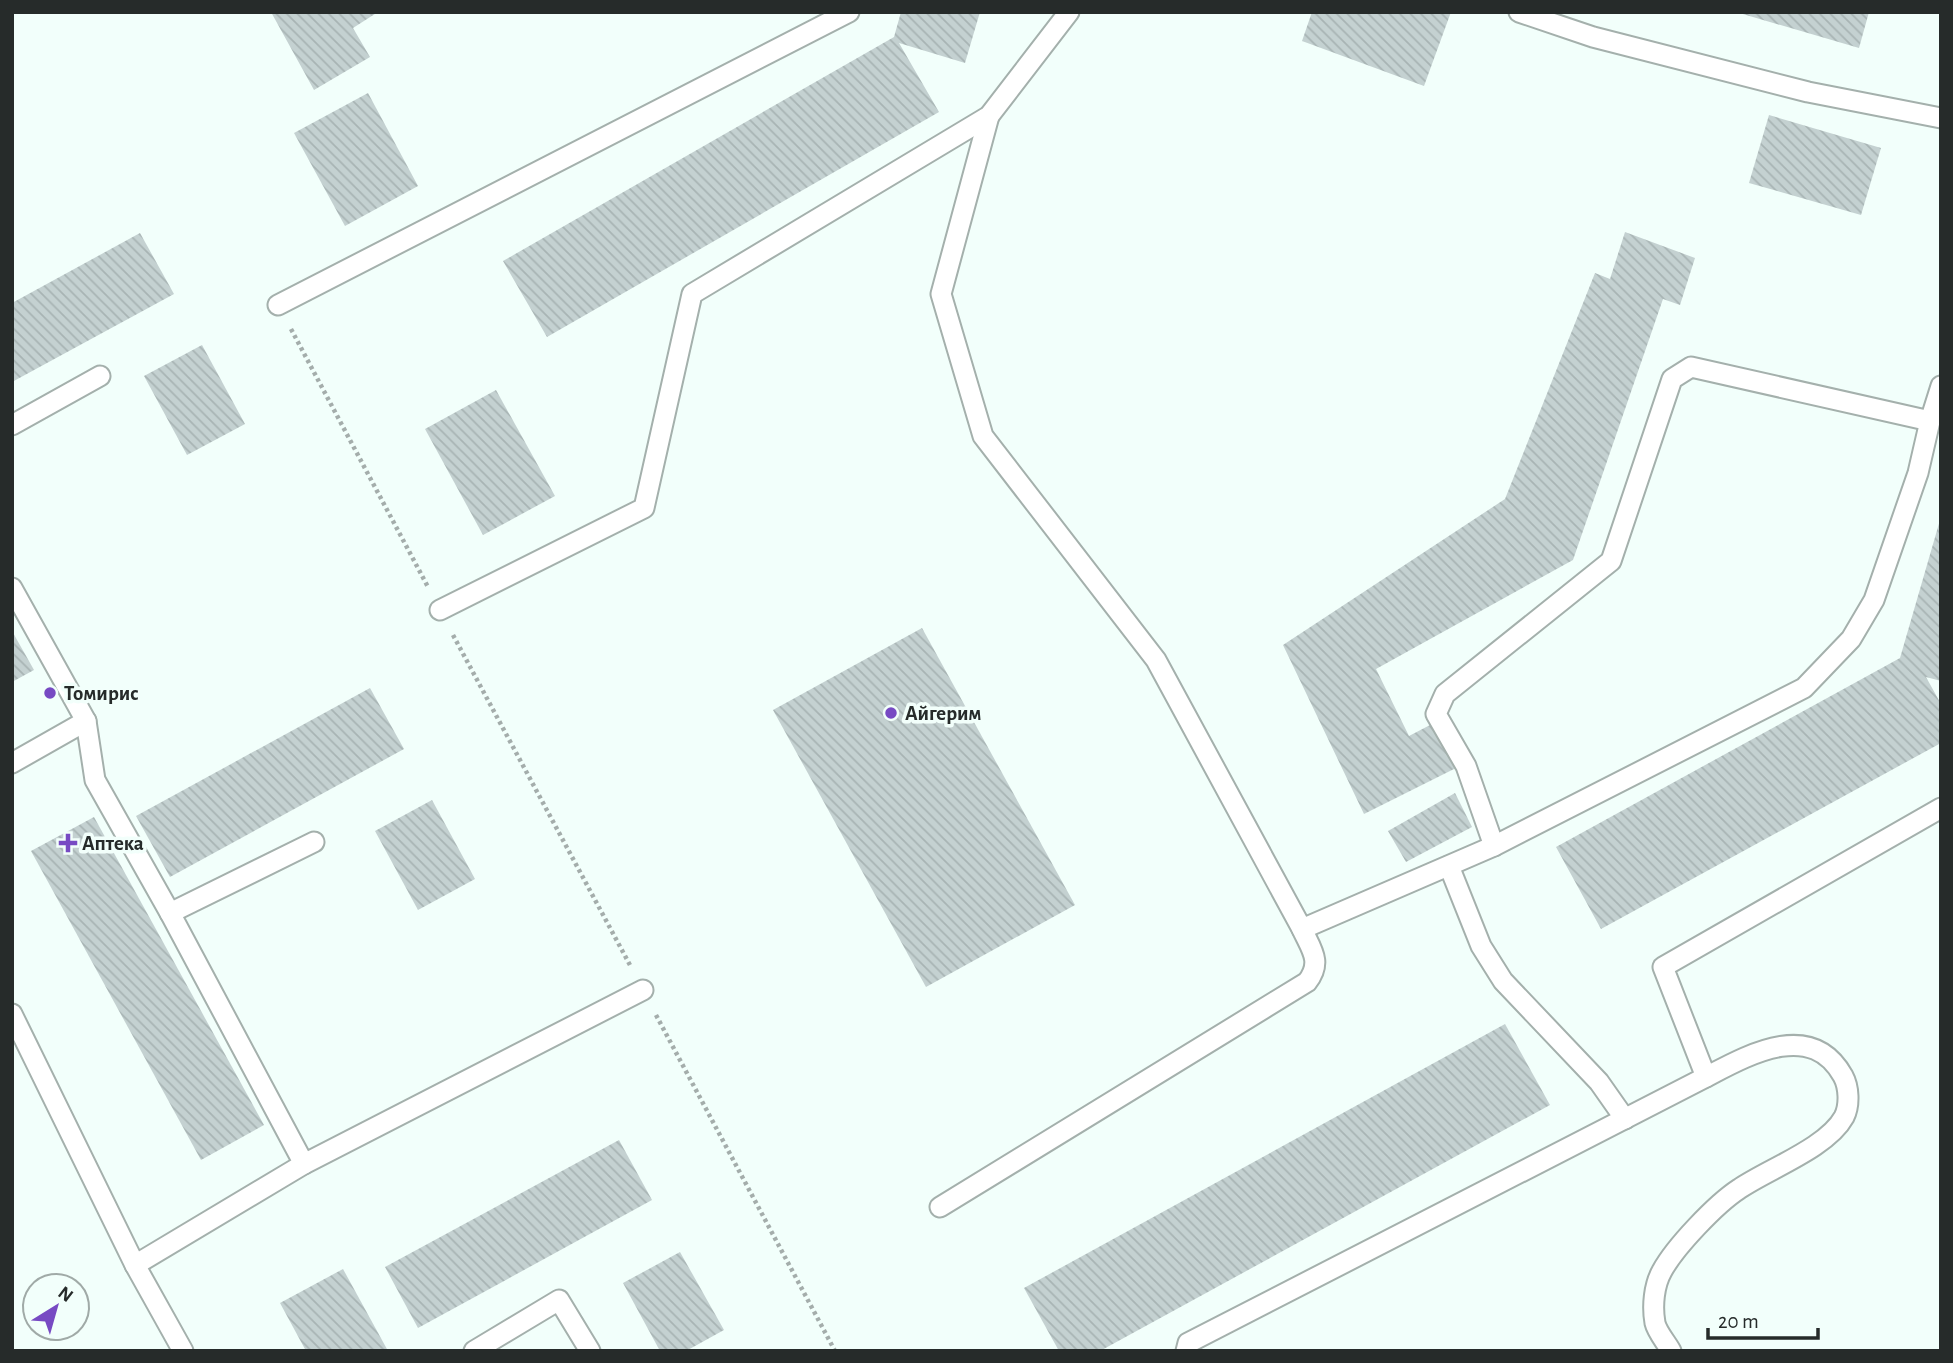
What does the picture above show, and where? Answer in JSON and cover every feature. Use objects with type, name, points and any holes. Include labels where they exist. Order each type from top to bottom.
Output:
[{"type":"lane","points":[[278,305],[849,12]]},
{"type":"lane","points":[[440,610],[644,508],[692,294],[989,116],[1069,12]]},
{"type":"lane","points":[[1519,12],[1593,37],[1808,92],[1941,118]]},
{"type":"lane","points":[[940,1207],[1307,982],[1314,973],[1316,963],[1302,929],[1156,660],[982,436],[942,294],[989,116]]},
{"type":"lane","points":[[1494,846],[1466,766],[1436,714],[1445,694],[1611,561],[1672,379],[1691,367],[1930,421]]},
{"type":"lane","points":[[12,425],[100,376]]},
{"type":"lane","points":[[1302,929],[1494,846],[1804,688],[1851,639],[1874,600],[1918,473],[1941,386]]},
{"type":"lane","points":[[12,588],[86,721],[95,780],[304,1164]]},
{"type":"lane","points":[[12,763],[86,721]]},
{"type":"lane","points":[[1706,1077],[1663,967],[1941,808]]},
{"type":"lane","points":[[170,914],[314,842]]},
{"type":"lane","points":[[1449,866],[1481,946],[1503,981],[1599,1082],[1625,1119]]},
{"type":"lane","points":[[135,1265],[304,1164],[643,989]]},
{"type":"lane","points":[[12,1014],[135,1265],[183,1351]]},
{"type":"lane","points":[[1186,1351],[1188,1343],[1736,1061],[1770,1047],[1796,1044],[1819,1052],[1834,1063],[1844,1078],[1849,1100],[1844,1116],[1827,1137],[1738,1189],[1713,1210],[1674,1253],[1661,1272],[1654,1291],[1655,1324],[1671,1351]]},
{"type":"lane","points":[[474,1351],[559,1300],[590,1351]]},
{"type":"path","points":[[278,305],[835,1351]]},
{"type":"building","points":[[271,12],[378,12],[353,28],[370,57],[314,90]]},
{"type":"building","points":[[901,12],[980,12],[965,63],[899,43],[939,112],[547,337],[503,261],[894,37]]},
{"type":"building","points":[[1312,12],[1451,12],[1424,86],[1302,41]]},
{"type":"building","points":[[1736,12],[1869,12],[1859,48]]},
{"type":"building","points":[[368,93],[418,186],[345,226],[294,133]]},
{"type":"building","points":[[1769,115],[1881,148],[1861,215],[1749,183]]},
{"type":"building","points":[[1625,232],[1695,258],[1680,305],[1663,299],[1573,560],[1376,669],[1409,736],[1432,724],[1456,768],[1364,814],[1283,645],[1505,499],[1595,273],[1610,279]]},
{"type":"building","points":[[140,233],[174,294],[12,382],[12,303]]},
{"type":"building","points":[[202,345],[245,424],[187,455],[144,376]]},
{"type":"building","points":[[496,390],[555,496],[483,535],[425,429]]},
{"type":"building","points":[[1940,520],[1941,681],[1926,677],[1941,704],[1941,743],[1601,929],[1556,847],[1900,658]]},
{"type":"building","points":[[922,628],[1075,905],[926,987],[773,710]]},
{"type":"building","points":[[12,631],[34,670],[12,682]]},
{"type":"building","points":[[370,688],[404,749],[170,877],[136,816]]},
{"type":"building","points":[[1455,793],[1472,827],[1406,862],[1388,831]]},
{"type":"building","points":[[432,800],[475,879],[418,910],[375,831]]},
{"type":"building","points":[[94,817],[264,1125],[201,1160],[31,851]]},
{"type":"building","points":[[1505,1024],[1550,1105],[1100,1351],[1059,1351],[1024,1288]]},
{"type":"building","points":[[619,1140],[652,1200],[418,1328],[385,1267]]},
{"type":"building","points":[[680,1252],[724,1330],[686,1351],[660,1351],[623,1283]]},
{"type":"building","points":[[343,1269],[388,1351],[306,1351],[280,1303]]},
{"type":"place","name":"Томирис","points":[[50,693]]},
{"type":"place","name":"Айгерим","points":[[891,713]]},
{"type":"place","name":"Аптека","points":[[68,843]]}]
